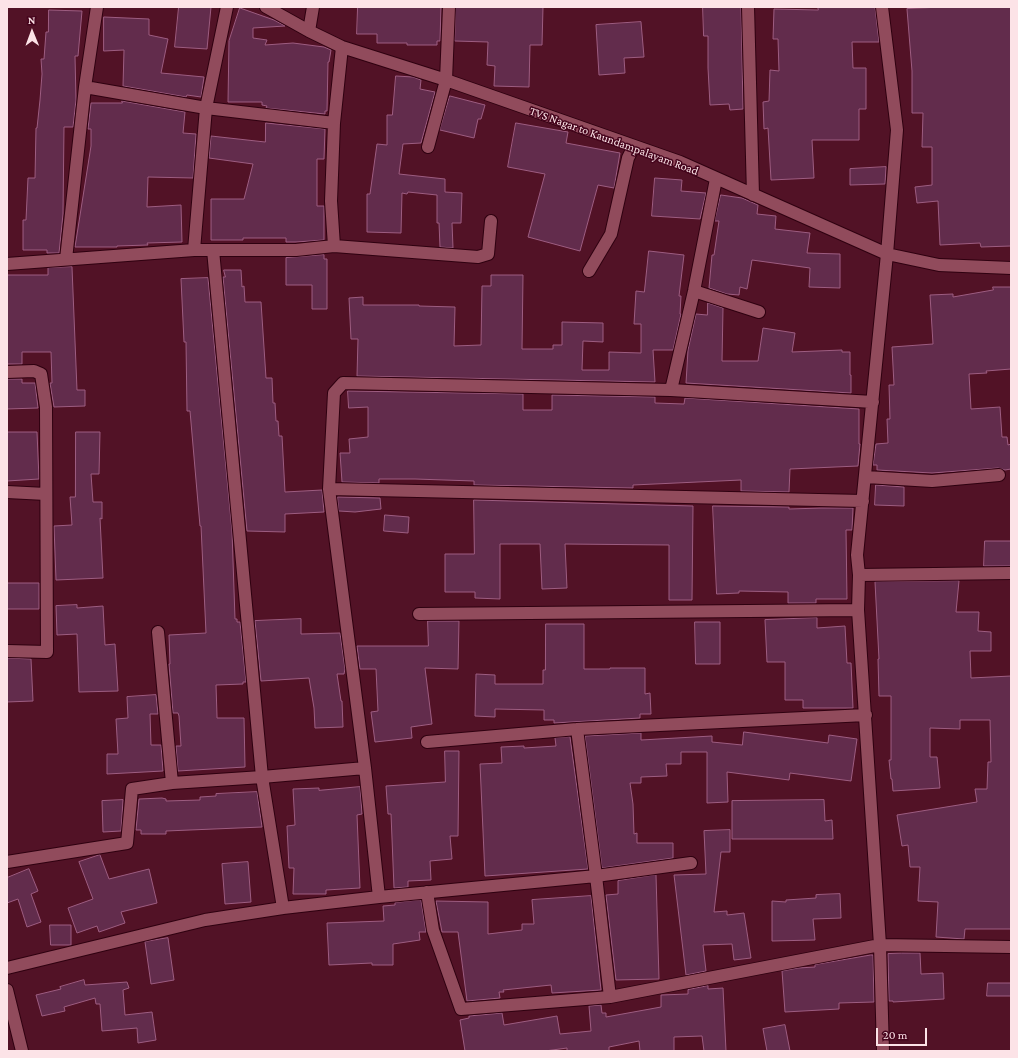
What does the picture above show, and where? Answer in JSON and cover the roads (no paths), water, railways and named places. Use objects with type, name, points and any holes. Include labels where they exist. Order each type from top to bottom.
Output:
[{"type":"street","points":[[66,260],[97,7]]},
{"type":"street","points":[[194,250],[206,108],[227,7]]},
{"type":"street","name":"TVS Nagar to Kaundampalayam Road","points":[[266,7],[308,31],[342,47],[446,80],[680,162],[888,254],[939,265],[1011,268]]},
{"type":"street","points":[[308,31],[313,7]]},
{"type":"street","points":[[428,147],[446,80],[449,7]]},
{"type":"street","points":[[748,7],[753,195]]},
{"type":"street","points":[[882,7],[897,130],[888,254],[857,555],[859,575],[858,610],[880,945],[883,1051]]},
{"type":"street","points":[[334,246],[331,201],[334,123],[342,47]]},
{"type":"street","points":[[86,87],[206,108],[334,123]]},
{"type":"street","points":[[589,271],[611,234],[628,158],[634,146]]},
{"type":"street","points":[[671,390],[694,291],[716,178]]},
{"type":"street","points":[[7,264],[194,250],[296,250],[334,246],[478,257],[488,254],[491,221]]},
{"type":"street","points":[[213,250],[262,777],[283,908]]},
{"type":"street","points":[[694,291],[759,312]]},
{"type":"street","points":[[7,372],[34,372],[41,374],[46,407],[47,652],[7,651]]},
{"type":"street","points":[[379,896],[365,768],[329,489],[334,393],[343,383],[671,390],[873,402]]},
{"type":"street","points":[[866,476],[932,481],[999,475]]},
{"type":"street","points":[[329,489],[863,501]]},
{"type":"street","points":[[7,492],[46,494]]},
{"type":"street","points":[[859,575],[1011,573]]},
{"type":"street","points":[[419,614],[858,610]]},
{"type":"street","points":[[158,632],[172,782]]},
{"type":"street","points":[[427,742],[577,729],[866,715]]},
{"type":"street","points":[[577,729],[610,997]]},
{"type":"street","points":[[7,862],[127,842],[132,789],[172,782],[262,777],[365,768]]},
{"type":"street","points":[[7,968],[205,920],[283,908],[379,896],[596,876],[691,863]]},
{"type":"street","points":[[427,892],[434,930],[461,1009],[610,997],[880,945],[1011,947]]},
{"type":"street","points":[[7,990],[22,1051]]}]
